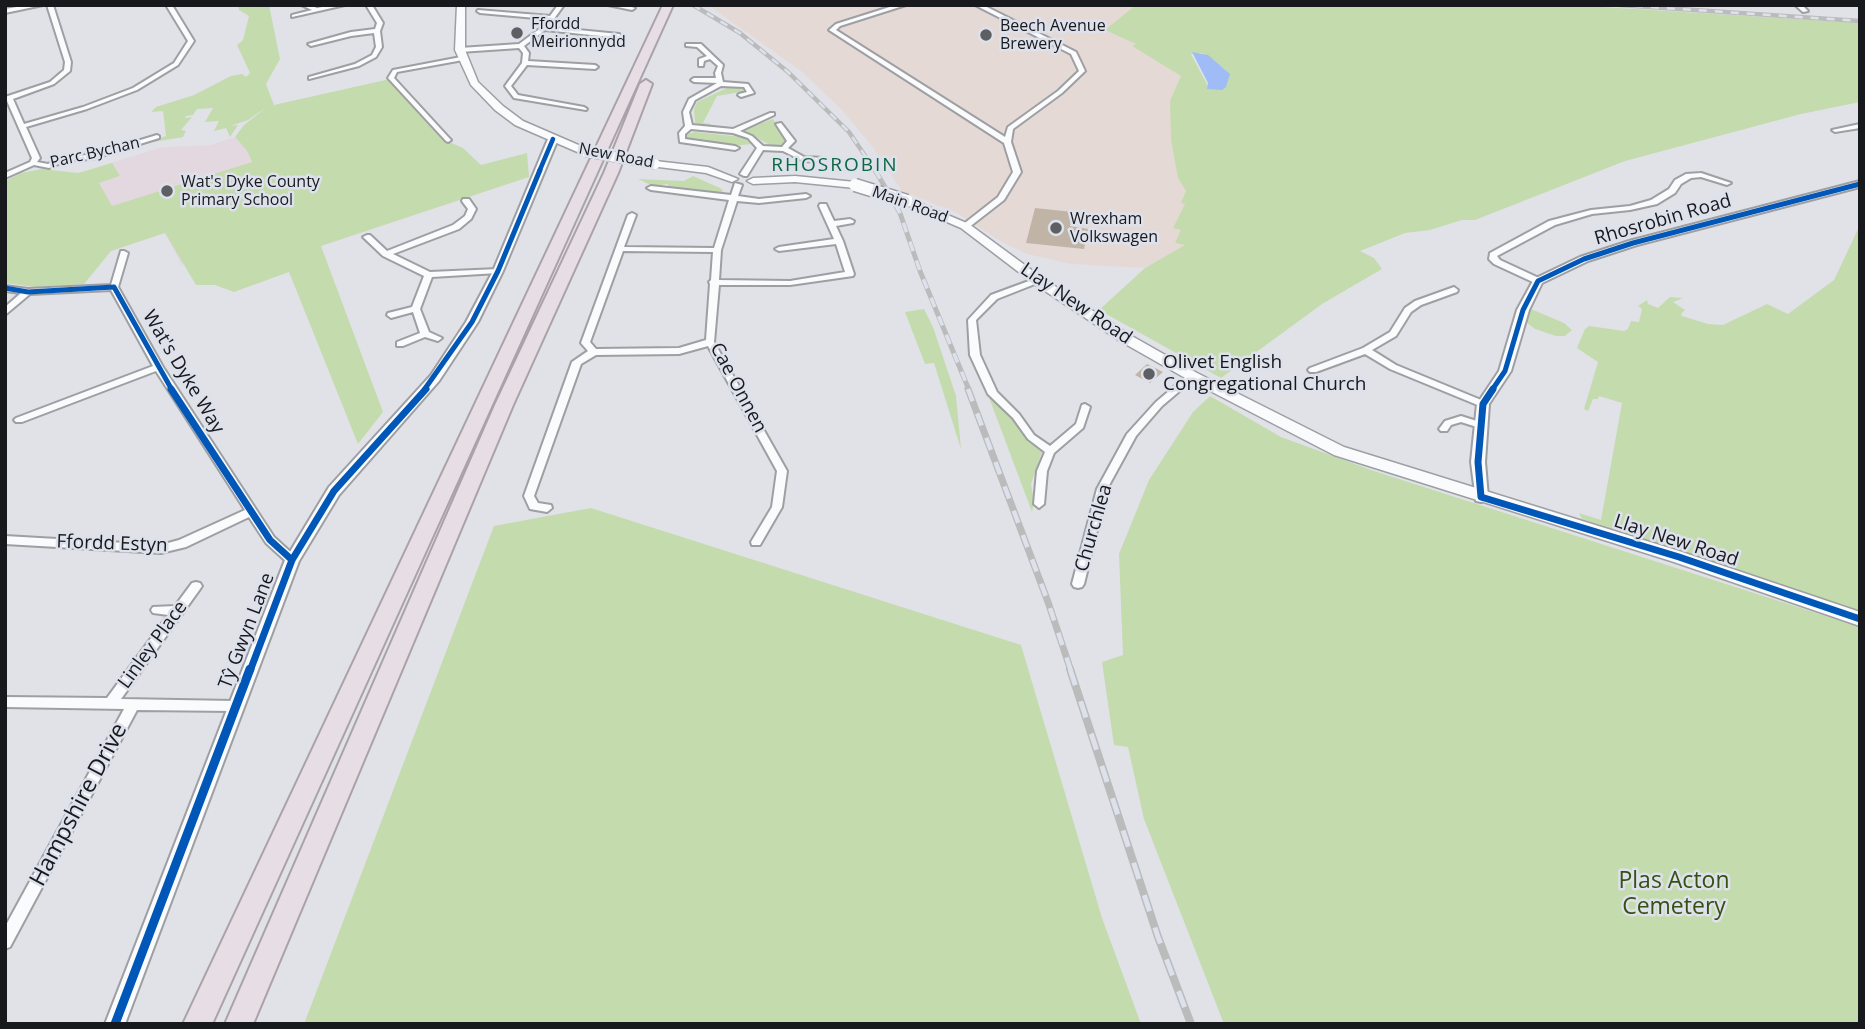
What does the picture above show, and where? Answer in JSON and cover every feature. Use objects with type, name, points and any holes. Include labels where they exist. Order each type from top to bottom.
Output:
[{"type":"highway","points":[[197,1024],[674,7]]},
{"type":"highway","points":[[239,1024],[504,405],[611,173],[674,7]]},
{"type":"main road","points":[[461,5],[461,54]]},
{"type":"main road","name":"New Road","points":[[461,54],[474,83],[499,108],[519,122],[586,152],[708,170],[742,180],[795,179],[855,185]]},
{"type":"main road","name":"Main Road","points":[[855,185],[907,201],[965,226]]},
{"type":"main road","name":"Llay New Road","points":[[965,226],[1037,280],[1125,338],[1192,376],[1339,451],[1678,557],[1860,619]]},
{"type":"street","points":[[5,11],[40,5]]},
{"type":"street","points":[[5,176],[34,160],[23,126],[7,98],[52,83],[67,71],[68,62],[50,5]]},
{"type":"street","points":[[23,126],[85,108],[135,89],[176,64],[191,41],[169,5]]},
{"type":"street","points":[[304,5],[317,10]]},
{"type":"street","points":[[294,16],[342,5]]},
{"type":"street","points":[[311,78],[370,59],[379,47],[377,32],[380,23],[369,5]]},
{"type":"street","points":[[448,140],[391,78],[395,72],[461,54],[521,46],[544,28],[561,5]]},
{"type":"street","points":[[611,5],[632,8]]},
{"type":"street","points":[[903,5],[838,25],[832,30],[1007,142]]},
{"type":"street","points":[[965,226],[1001,198],[1017,172],[1007,142],[1010,128],[1060,92],[1082,71],[1074,53],[978,5]]},
{"type":"street","points":[[1798,5],[1805,11]]},
{"type":"street","points":[[485,14],[551,18]]},
{"type":"street","points":[[544,28],[613,37]]},
{"type":"street","points":[[311,44],[351,34],[377,32]]},
{"type":"street","points":[[688,45],[700,42],[721,66],[719,82]]},
{"type":"street","points":[[521,46],[526,53],[524,63],[508,86],[516,97],[572,110],[584,109]]},
{"type":"street","points":[[701,65],[701,60],[712,57]]},
{"type":"street","points":[[524,63],[595,67]]},
{"type":"street","points":[[694,80],[742,84],[749,87],[753,94],[741,95]]},
{"type":"street","points":[[689,127],[686,112],[692,99],[719,82]]},
{"type":"street","points":[[734,131],[772,114]]},
{"type":"street","points":[[779,124],[791,141],[784,149]]},
{"type":"street","points":[[1835,130],[1860,126]]},
{"type":"street","points":[[735,148],[679,142],[682,133],[689,127],[734,131],[750,137],[761,148],[784,149],[803,159],[821,160]]},
{"type":"street","points":[[1847,128],[1860,135]]},
{"type":"street","name":"Parc Bychan","points":[[34,160],[49,166],[67,158],[92,157],[157,137]]},
{"type":"street","name":"Tŷ Gwyn Lane","points":[[115,1024],[292,560],[334,491],[435,379],[472,323],[498,271],[553,139]]},
{"type":"street","name":"Cae Onnen","points":[[756,542],[778,507],[782,471],[710,342],[717,250],[742,180],[761,148]]},
{"type":"street","points":[[1481,497],[1478,462],[1483,404],[1505,371],[1523,310],[1538,281],[1497,262],[1493,255],[1552,223],[1591,212],[1630,208],[1654,202],[1689,176],[1701,175],[1727,183]]},
{"type":"street","name":"Rhosrobin Road","points":[[1538,281],[1584,259],[1633,243],[1860,184]]},
{"type":"street","points":[[651,188],[664,186],[734,199],[806,196]]},
{"type":"street","points":[[386,254],[456,227],[468,217],[472,209],[466,201]]},
{"type":"street","points":[[713,282],[790,283],[850,274],[823,206]]},
{"type":"street","points":[[594,352],[585,343],[632,215]]},
{"type":"street","points":[[831,223],[850,221]]},
{"type":"street","points":[[367,237],[386,254],[429,275],[498,271]]},
{"type":"street","points":[[779,249],[839,241]]},
{"type":"street","points":[[620,249],[717,250]]},
{"type":"street","points":[[5,288],[28,292],[114,287],[124,253]]},
{"type":"street","points":[[425,334],[416,309],[429,275]]},
{"type":"street","points":[[1037,280],[994,297],[972,320],[975,355],[993,394],[1016,416],[1031,437],[1050,451]]},
{"type":"street","name":"Wat's Dyke Way","points":[[114,287],[158,367],[270,540],[292,560]]},
{"type":"street","points":[[1313,370],[1366,350],[1393,334],[1408,310],[1418,303],[1454,290]]},
{"type":"street","points":[[5,312],[28,292]]},
{"type":"street","points":[[391,314],[416,309]]},
{"type":"street","points":[[400,344],[425,334],[438,338]]},
{"type":"street","points":[[547,509],[534,506],[529,496],[576,362],[594,352],[679,351],[710,342]]},
{"type":"street","points":[[1366,350],[1393,367],[1483,404]]},
{"type":"street","points":[[19,420],[158,367]]},
{"type":"street","name":"Churchlea","points":[[1078,584],[1102,489],[1132,434],[1159,404],[1192,376]]},
{"type":"street","points":[[1039,504],[1042,471],[1050,451],[1080,426],[1085,407]]},
{"type":"street","points":[[1444,429],[1448,423],[1461,419],[1480,425]]},
{"type":"street","name":"Ffordd Estyn","points":[[5,540],[161,549],[181,544],[252,511]]},
{"type":"street","name":"Linley Place","points":[[110,704],[196,586]]},
{"type":"street","points":[[157,610],[177,611]]},
{"type":"street","points":[[5,702],[235,706]]},
{"type":"street","name":"Hampshire Drive","points":[[5,942],[133,705]]},
{"type":"shaded area","points":[[708,5],[1189,5],[1186,245],[1145,268],[1071,264],[1027,254],[1002,242],[957,213],[902,191],[872,146],[841,109],[801,71]]},
{"type":"shaded area","name":"Wat's Dyke County Primary School","points":[[235,137],[252,162],[182,266],[165,233],[111,251],[64,173],[79,173],[162,147],[211,145]]},
{"type":"green space","points":[[238,5],[269,5],[280,59],[266,84],[274,105],[390,79],[447,141],[463,148],[481,165],[527,153],[529,177],[321,246],[383,412],[358,444],[289,272],[234,292],[215,285],[196,285],[165,233],[111,251],[84,284],[36,287],[5,283],[5,181],[21,173],[42,169],[78,173],[112,163],[120,176],[99,183],[112,206],[252,162],[235,137],[244,125],[267,107],[248,120],[230,126],[238,125],[230,137],[226,128],[214,131],[219,121],[205,122],[213,108],[197,109],[193,115],[185,118],[192,117],[181,130],[186,131],[183,137],[142,144],[166,136],[163,111],[151,112],[156,107],[194,95],[231,76],[242,74],[246,77],[250,73],[237,45],[243,40],[249,16],[239,10]]},
{"type":"green space","points":[[1136,5],[1571,5],[1860,23],[1860,102],[1801,114],[1625,161],[1475,220],[1462,220],[1430,230],[1405,233],[1360,251],[1374,258],[1382,269],[1322,304],[1221,378],[1099,310],[1145,268],[1185,245],[1175,243],[1181,230],[1173,228],[1185,204],[1181,203],[1186,191],[1178,178],[1171,140],[1170,101],[1181,76],[1132,46],[1136,44],[1105,30]],"holes":[[[1202,53],[1226,70],[1227,80],[1209,88],[1191,54]]]},
{"type":"green space","points":[[731,86],[743,87],[746,91],[717,96],[703,123],[711,124],[708,128],[695,123],[694,109],[697,102]]},
{"type":"green space","points":[[773,119],[787,139],[788,142],[784,146],[770,145],[743,130]]},
{"type":"green space","points":[[695,132],[743,137],[752,144],[732,146],[685,140],[684,135]]},
{"type":"green space","points":[[693,176],[722,189],[724,196],[668,184],[653,186],[638,179],[684,181]]},
{"type":"green space","points":[[1860,225],[1860,611],[1582,519],[1579,513],[1601,520],[1622,403],[1599,396],[1598,399],[1593,399],[1588,411],[1584,409],[1598,362],[1577,348],[1585,329],[1589,326],[1624,331],[1628,329],[1631,321],[1639,322],[1642,309],[1638,306],[1647,300],[1648,304],[1658,308],[1670,297],[1683,298],[1673,302],[1685,310],[1682,316],[1708,324],[1723,325],[1767,304],[1788,314],[1834,280]]},
{"type":"green space","points":[[924,309],[933,327],[956,396],[961,449],[934,363],[925,364],[905,312]]},
{"type":"green space","points":[[1531,309],[1564,323],[1572,330],[1565,336],[1556,336],[1535,329],[1526,322],[1525,314]]},
{"type":"green space","points":[[984,384],[1026,437],[1042,452],[1031,484],[1034,501],[1032,512]]},
{"type":"green space","name":"Plas Acton Cemetery","points":[[1210,396],[1281,437],[1374,471],[1860,627],[1860,1024],[1224,1024],[1144,819],[1128,747],[1114,745],[1102,662],[1123,655],[1119,554],[1149,480],[1193,412]]},
{"type":"green space","points":[[591,508],[1021,645],[1102,918],[1141,1024],[304,1024],[494,526]]},
{"type":"water","points":[[1192,52],[1208,55],[1230,74],[1226,87],[1222,90],[1207,89],[1208,83]]},
{"type":"building","name":"Wrexham Volkswagen","points":[[1035,208],[1073,212],[1070,226],[1088,229],[1084,249],[1026,243]]},
{"type":"building","name":"Olivet English Congregational Church","points":[[1147,364],[1163,372],[1150,383],[1135,375]]},
{"type":"railway","points":[[693,5],[740,33],[788,72],[849,132],[876,172]]},
{"type":"railway","points":[[1619,5],[1860,21]]},
{"type":"railway","points":[[875,170],[900,213],[920,271],[969,390]]},
{"type":"railway","points":[[968,389],[1071,671]]},
{"type":"railway","points":[[1070,669],[1158,937],[1191,1024]]},
{"type":"cycle path","points":[[115,1024],[292,560],[334,491],[435,378],[472,322],[498,271],[553,139]]},
{"type":"cycle path","points":[[1860,184],[1633,243],[1584,259],[1538,281],[1523,310],[1505,371],[1483,404],[1478,462],[1481,497],[1679,557],[1860,619]]},
{"type":"cycle path","points":[[5,288],[28,292],[114,287],[191,420],[270,540],[292,560]]},
{"type":"place","name":"Ffordd Meirionnydd","points":[[517,33]]},
{"type":"place","name":"Beech Avenue Brewery","points":[[986,35]]},
{"type":"place","name":"Wat's Dyke County Primary School","points":[[167,191]]},
{"type":"place","name":"Wrexham Volkswagen","points":[[1056,228]]},
{"type":"place","name":"Olivet English Congregational Church","points":[[1149,374]]},
{"type":"district","name":"RHOSROBIN","points":[[835,166]]}]
